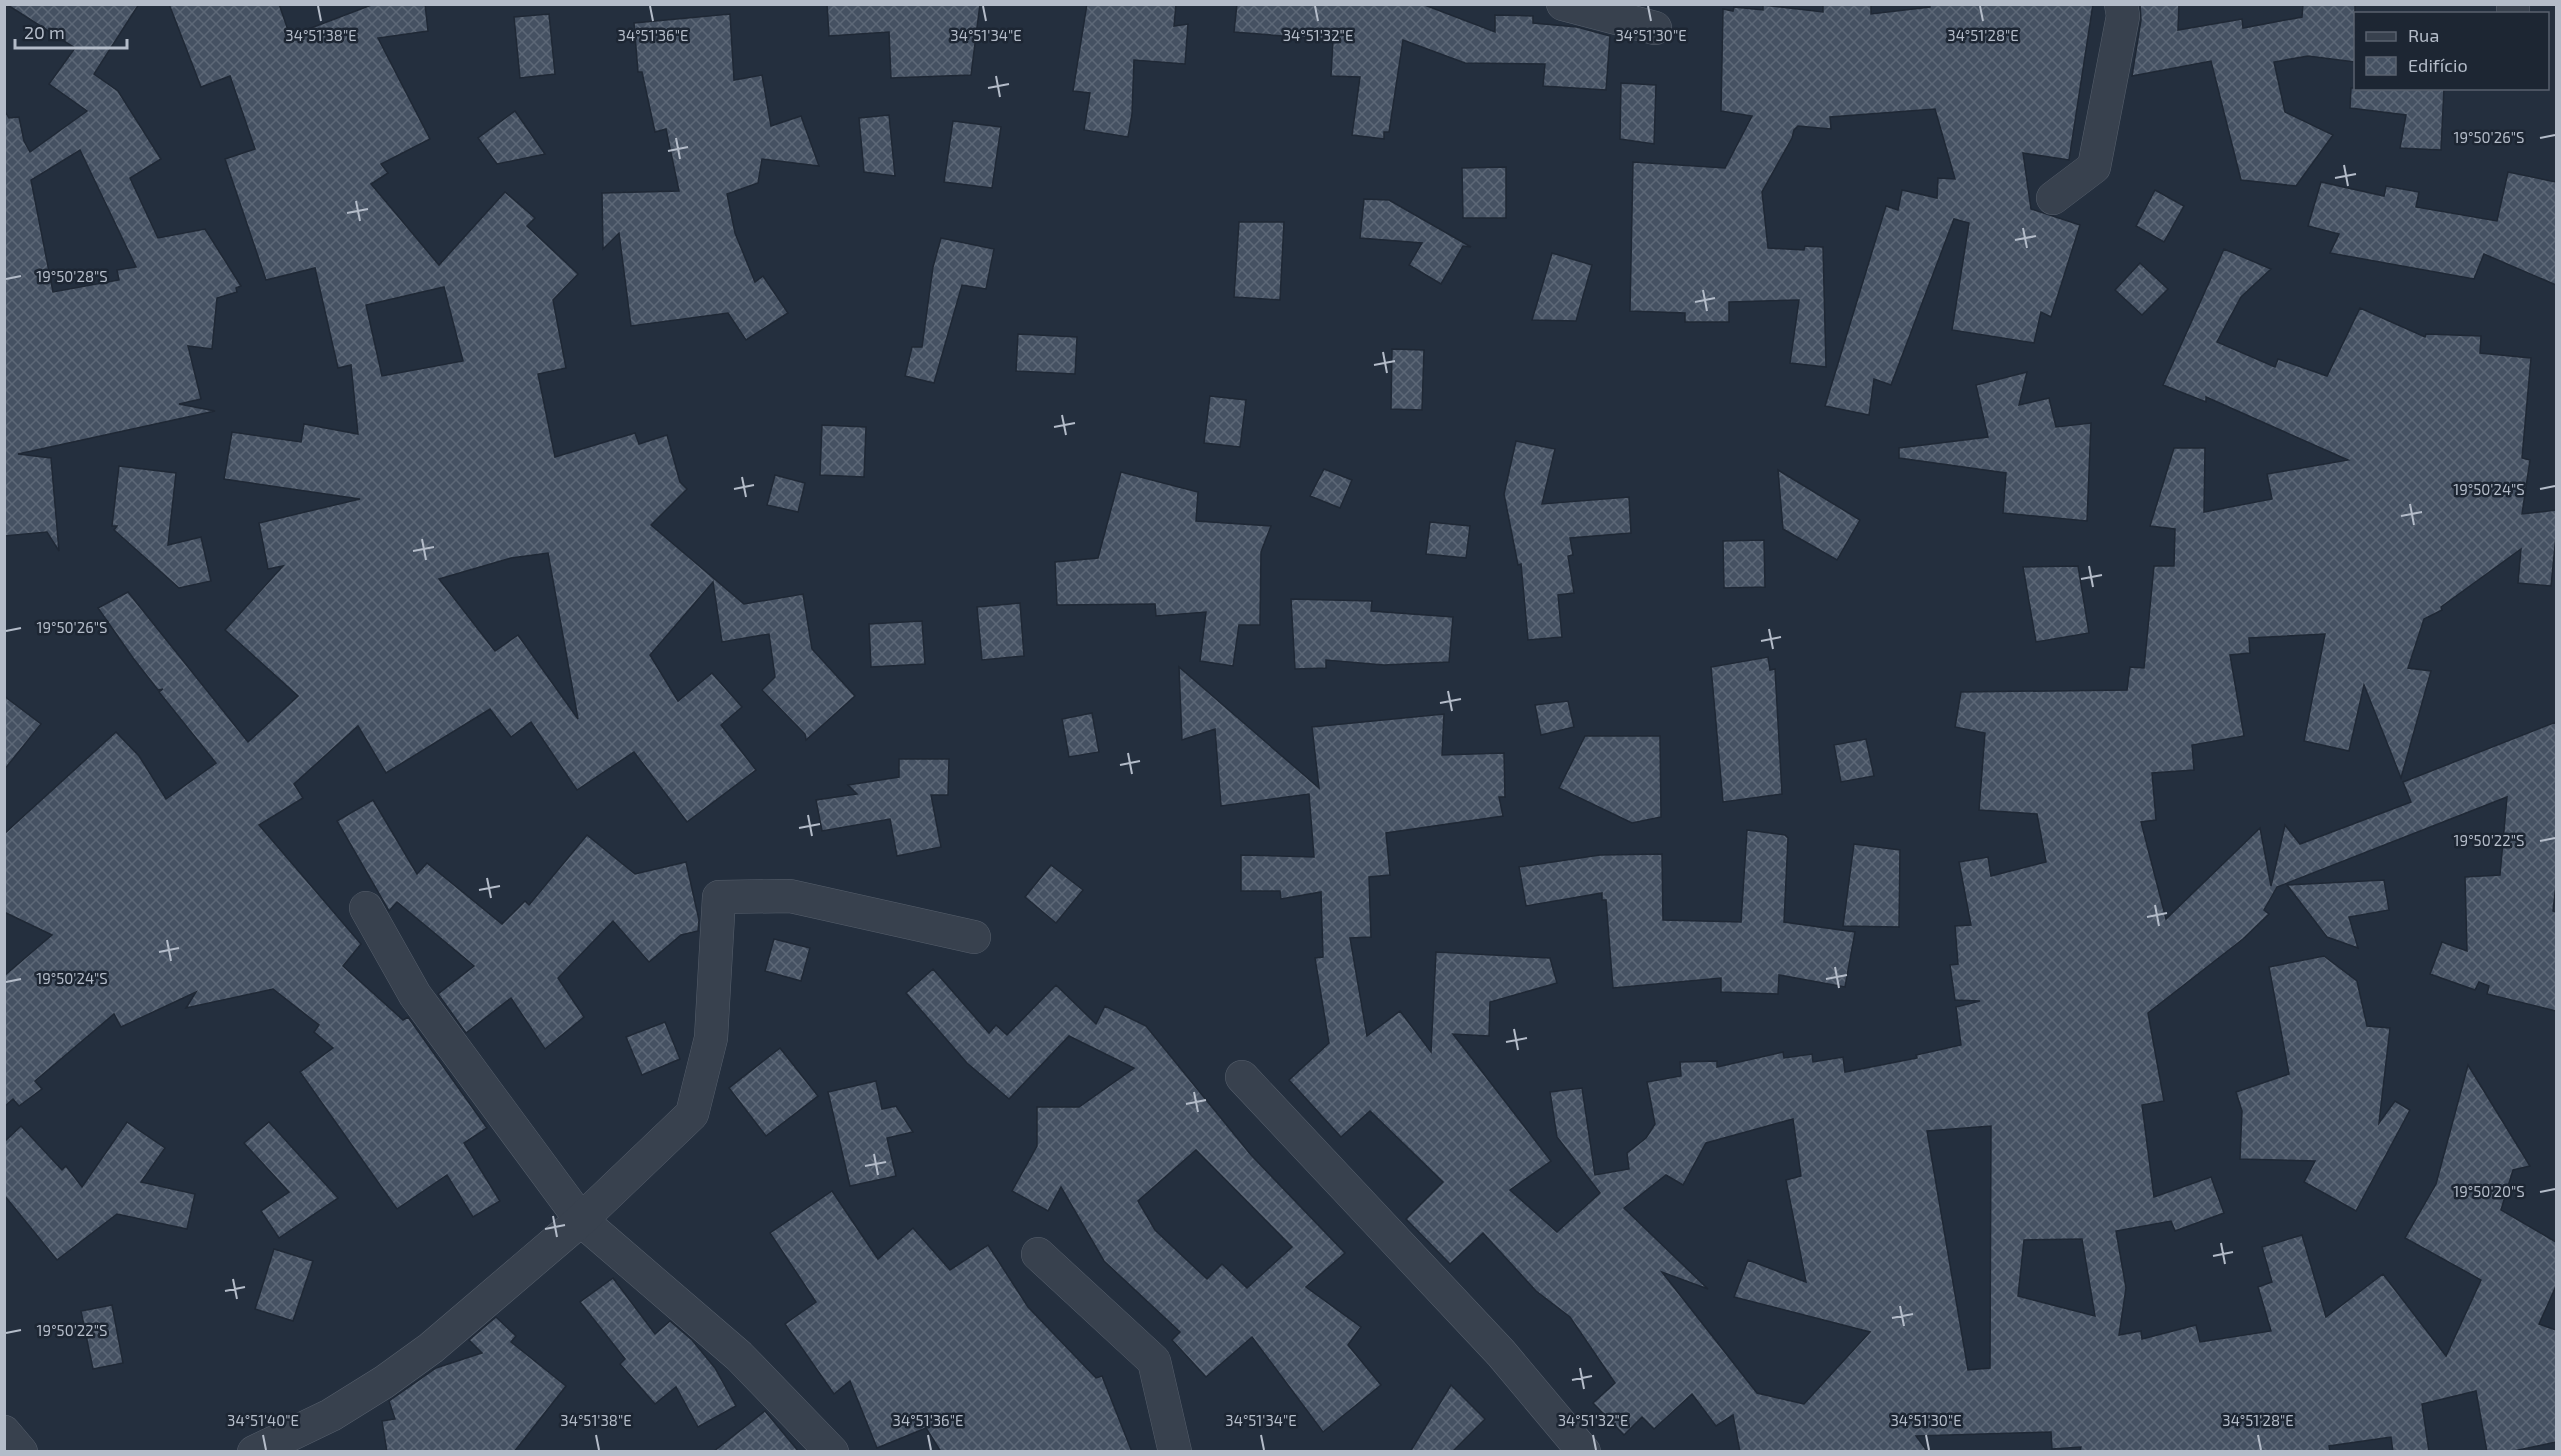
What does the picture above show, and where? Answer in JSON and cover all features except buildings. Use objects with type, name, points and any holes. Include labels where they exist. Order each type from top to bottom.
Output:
[{"type":"street","points":[[1563,4],[1655,28]]},
{"type":"street","points":[[2054,198],[2094,167],[2123,16],[2121,4]]},
{"type":"street","points":[[254,1452],[331,1415],[384,1382],[431,1348],[581,1220],[692,1114],[711,1038],[720,897],[790,896],[974,937]]},
{"type":"street","points":[[366,908],[415,995],[581,1220],[739,1356],[832,1452]]},
{"type":"street","points":[[1242,1077],[1493,1345],[1584,1452]]},
{"type":"street","points":[[1038,1254],[1154,1361],[1175,1452]]},
{"type":"street","points":[[4,1432],[21,1452]]}]
